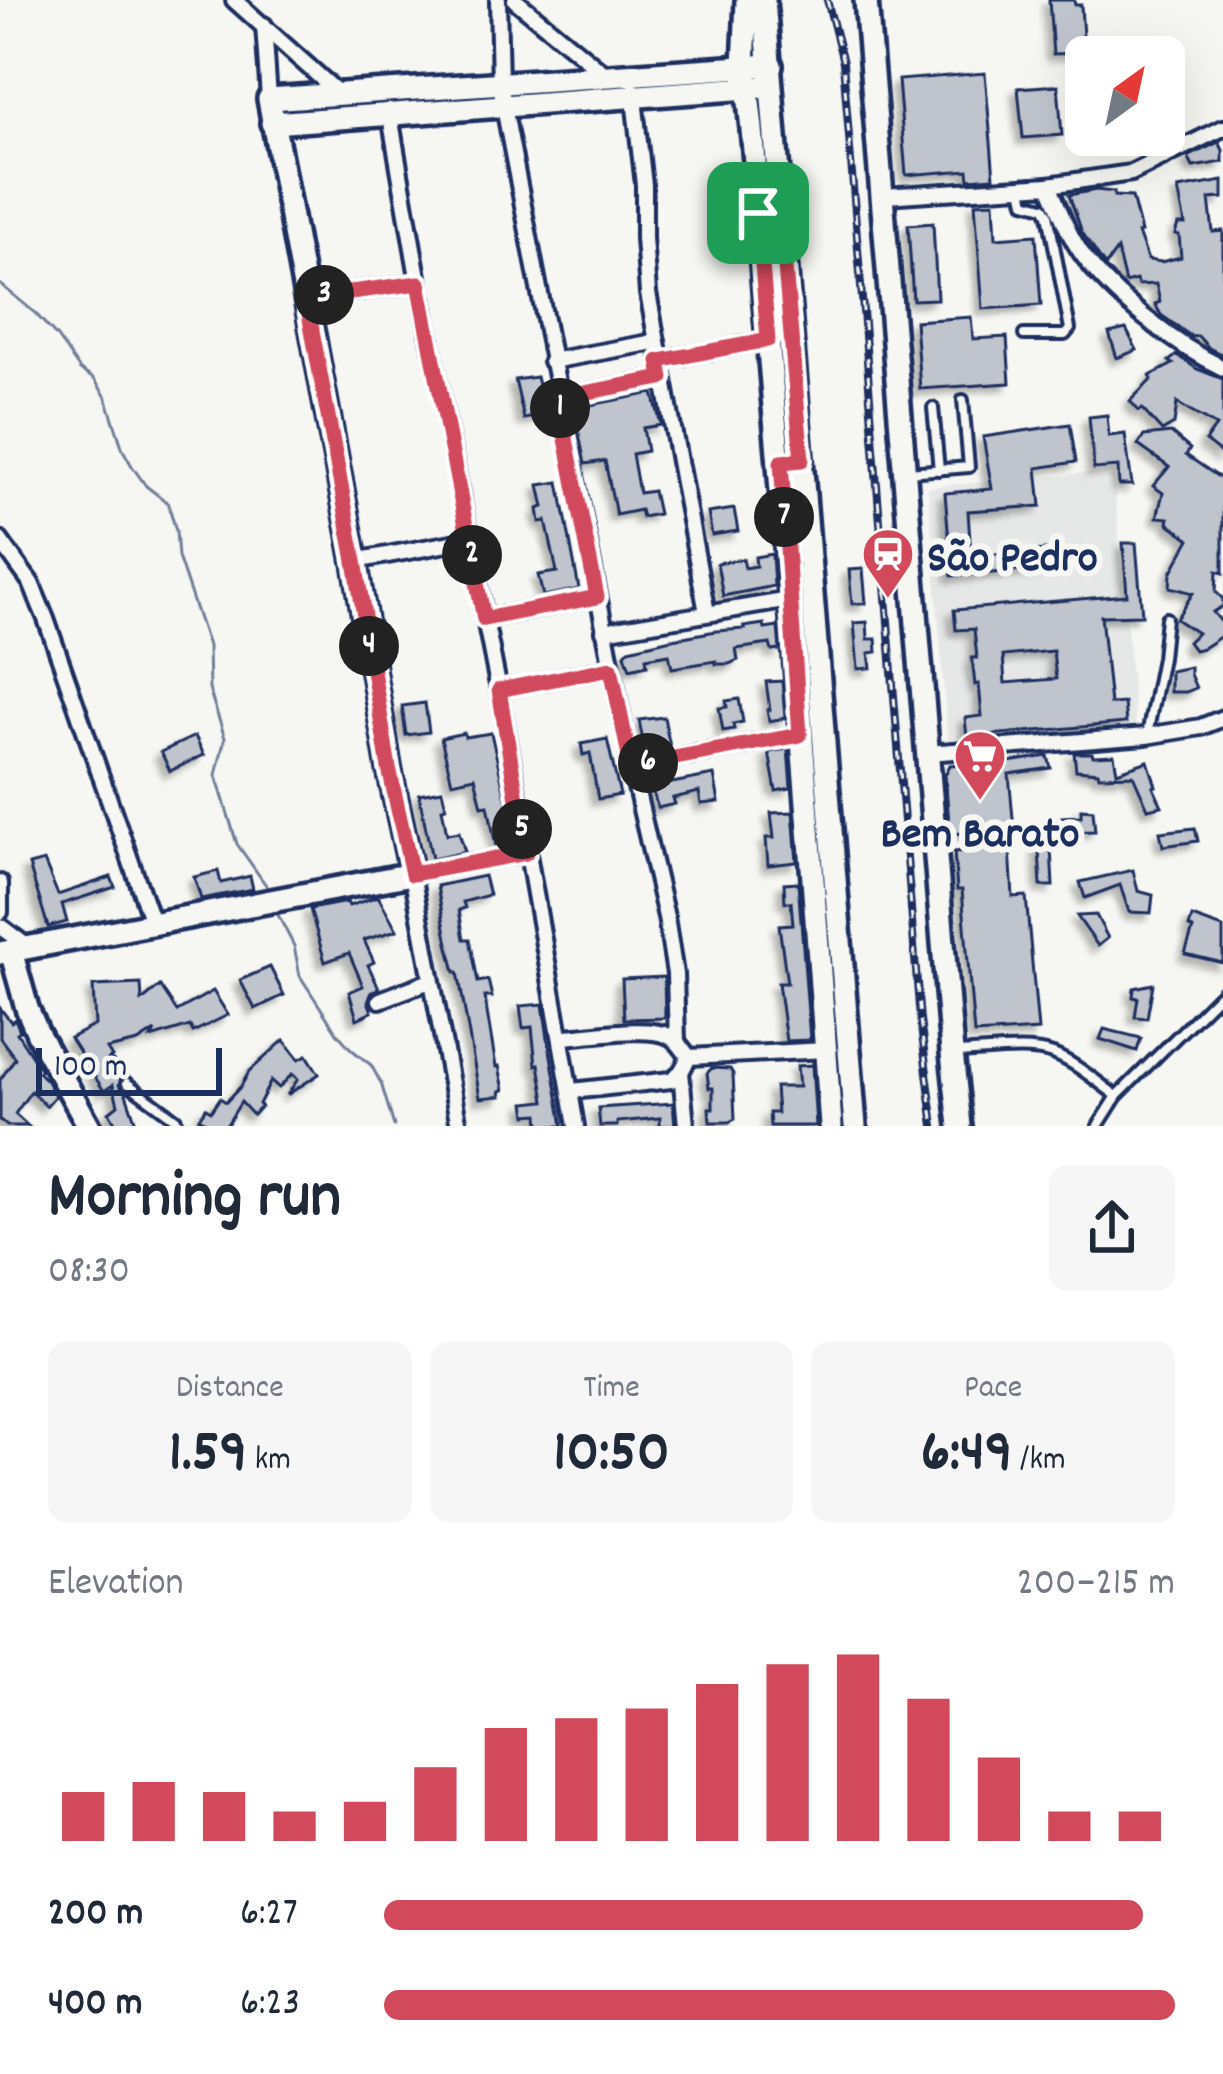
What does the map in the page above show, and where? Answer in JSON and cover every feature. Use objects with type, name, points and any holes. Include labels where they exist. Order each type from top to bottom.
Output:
[{"type":"main road","points":[[831,1126],[826,1050],[827,898],[792,461],[769,212],[746,77],[746,0],[764,0],[772,76],[769,212],[768,340],[792,461],[790,600],[800,735],[827,898],[855,1126]]},
{"type":"main road","points":[[866,0],[961,1126]]},
{"type":"main road","points":[[89,1126],[38,1034],[13,950],[412,874],[269,99],[631,73],[772,76]]},
{"type":"main road","points":[[272,123],[633,97],[746,77]]},
{"type":"street","points":[[234,0],[338,93]]},
{"type":"street","points":[[498,0],[500,83],[550,361],[666,917],[675,974],[677,1041],[685,1065],[686,1126]]},
{"type":"street","points":[[515,0],[606,75]]},
{"type":"street","points":[[264,25],[269,99]]},
{"type":"street","points":[[631,73],[644,185],[646,274],[707,613]]},
{"type":"street","points":[[386,89],[576,1126]]},
{"type":"street","points":[[884,196],[1022,187],[1131,173],[1223,128]]},
{"type":"street","points":[[1049,184],[1083,256],[1112,287],[1158,326],[1223,368]]},
{"type":"street","points":[[306,298],[419,283]]},
{"type":"street","points":[[659,361],[768,340]]},
{"type":"street","points":[[550,361],[656,342]]},
{"type":"street","points":[[558,398],[662,378]]},
{"type":"street","points":[[0,540],[31,584],[46,619],[153,925]]},
{"type":"street","points":[[355,561],[469,541]]},
{"type":"street","points":[[484,619],[597,597]]},
{"type":"street","points":[[604,632],[790,600]]},
{"type":"street","points":[[499,690],[611,668]]},
{"type":"street","points":[[928,753],[1146,736],[1202,728],[1223,718]]},
{"type":"street","points":[[631,766],[800,735]]},
{"type":"street","points":[[459,1126],[412,874],[526,853]]},
{"type":"street","points":[[0,883],[0,912]]},
{"type":"street","points":[[0,926],[13,950]]},
{"type":"street","points":[[380,1000],[430,981]]},
{"type":"street","points":[[562,1037],[643,1033],[666,1034],[677,1041]]},
{"type":"street","points":[[572,1091],[671,1080],[685,1065],[826,1050]]},
{"type":"lane","points":[[1022,187],[1025,202],[1044,206],[1048,214],[1070,329],[1065,335],[1024,335]]},
{"type":"lane","points":[[907,472],[970,467],[963,400]]},
{"type":"lane","points":[[933,408],[939,470]]},
{"type":"lane","points":[[1146,736],[1166,618]]},
{"type":"lane","points":[[1099,1126],[1117,1096],[1223,991]]},
{"type":"lane","points":[[952,1053],[1051,1053],[1117,1096]]},
{"type":"lane","points":[[127,1083],[179,1126]]},
{"type":"shaded area","points":[[1113,471],[1136,730],[948,742],[928,487]]},
{"type":"building","points":[[1049,0],[1074,0],[1081,5],[1083,36],[1065,36],[1065,54],[1053,54]]},
{"type":"building","points":[[985,73],[994,177],[969,179],[968,170],[906,175],[898,80]]},
{"type":"building","points":[[1058,85],[1062,135],[1023,138],[1018,88]]},
{"type":"building","points":[[1219,142],[1223,162],[1193,167],[1188,157]]},
{"type":"building","points":[[1223,181],[1223,198],[1209,199],[1213,232],[1223,231],[1223,355],[1161,315],[1155,304],[1160,302],[1156,284],[1125,283],[1117,250],[1103,263],[1082,232],[1069,195],[1096,190],[1132,197],[1148,260],[1161,262],[1181,257],[1179,235],[1175,234],[1178,224],[1185,224],[1178,189]]},
{"type":"building","points":[[994,202],[996,238],[1036,235],[1041,305],[983,309],[975,203]]},
{"type":"building","points":[[933,223],[937,299],[913,300],[908,225]]},
{"type":"building","points":[[971,317],[973,339],[1007,337],[1010,383],[920,389],[915,321]]},
{"type":"building","points":[[1126,329],[1137,350],[1117,358],[1109,333]]},
{"type":"building","points":[[1177,355],[1223,379],[1223,455],[1205,441],[1216,426],[1177,403],[1174,424],[1162,431],[1130,401],[1150,376],[1173,364],[1169,361]]},
{"type":"building","points":[[536,377],[546,415],[524,419],[515,380]]},
{"type":"building","points":[[653,393],[661,425],[643,428],[647,451],[632,454],[639,493],[653,491],[658,514],[642,517],[640,510],[616,515],[605,461],[585,464],[574,408]]},
{"type":"building","points":[[1107,415],[1109,436],[1125,434],[1132,485],[1119,485],[1118,467],[1094,469],[1089,417]]},
{"type":"building","points":[[1070,424],[1076,462],[1037,468],[1041,506],[968,511],[971,556],[1045,550],[1046,569],[952,576],[945,493],[992,489],[983,437]]},
{"type":"building","points":[[1171,433],[1190,449],[1186,455],[1223,480],[1223,573],[1217,571],[1216,592],[1223,606],[1213,612],[1223,624],[1223,635],[1194,650],[1188,642],[1197,633],[1176,619],[1193,593],[1170,587],[1171,573],[1190,539],[1168,523],[1169,518],[1157,517],[1163,493],[1153,486],[1169,467],[1138,445],[1144,436]]},
{"type":"building","points":[[559,482],[579,589],[543,596],[538,575],[557,572],[546,521],[540,522],[538,509],[544,507],[539,485]]},
{"type":"building","points":[[734,509],[738,531],[712,535],[708,513]]},
{"type":"building","points":[[1123,543],[1136,543],[1142,615],[1101,616],[1110,704],[1124,703],[1126,723],[967,737],[965,718],[982,716],[972,658],[977,658],[974,629],[956,630],[954,610],[1127,595]],"holes":[[[1053,651],[1056,679],[1005,683],[1003,656]]]},
{"type":"building","points":[[772,554],[774,586],[723,596],[717,563],[743,559],[745,568],[756,566],[755,557]]},
{"type":"building","points":[[863,569],[866,603],[852,604],[849,570]]},
{"type":"building","name":"São Pedro","points":[[867,622],[868,639],[876,639],[877,652],[869,653],[871,668],[858,669],[854,623]]},
{"type":"building","points":[[764,624],[765,629],[778,627],[780,650],[772,651],[770,644],[736,649],[738,660],[729,664],[716,661],[672,668],[669,654],[646,658],[647,665],[630,669],[625,654],[667,640]]},
{"type":"building","points":[[1190,667],[1196,688],[1170,692],[1170,671]]},
{"type":"building","points":[[782,681],[785,718],[769,721],[766,682]]},
{"type":"building","points":[[739,699],[743,722],[723,731],[719,708]]},
{"type":"building","points":[[425,703],[429,732],[406,735],[402,706]]},
{"type":"building","points":[[664,717],[670,747],[645,752],[639,720]]},
{"type":"building","points":[[464,733],[465,737],[491,733],[512,844],[496,847],[488,805],[482,806],[475,777],[452,782],[441,738]]},
{"type":"building","points":[[195,736],[204,755],[170,771],[161,752]]},
{"type":"building","points":[[607,739],[620,795],[598,799],[590,753],[583,755],[581,744]]},
{"type":"building","points":[[788,749],[791,788],[776,791],[769,752]]},
{"type":"building","points":[[1074,753],[1114,755],[1117,772],[1148,761],[1162,806],[1148,809],[1133,775],[1099,776],[1098,772],[1076,770]]},
{"type":"building","name":"Bem Barato","points":[[1048,756],[1051,768],[1009,774],[1014,829],[950,834],[945,775],[950,765]]},
{"type":"building","points":[[714,775],[719,802],[701,804],[699,792],[673,798],[675,804],[658,808],[651,787]]},
{"type":"building","points":[[442,790],[447,834],[459,832],[465,852],[432,859],[419,794]]},
{"type":"building","points":[[1081,809],[1093,810],[1095,831],[1064,832],[1062,817],[1081,816]]},
{"type":"building","points":[[793,812],[797,862],[768,865],[766,838],[774,838],[771,813]]},
{"type":"building","points":[[1195,828],[1198,841],[1163,846],[1160,832]]},
{"type":"building","points":[[1050,829],[1053,886],[1041,886],[1038,830]]},
{"type":"building","points":[[1010,848],[1013,897],[1026,896],[1038,1030],[974,1034],[962,890],[957,890],[954,852]]},
{"type":"building","points":[[44,861],[58,895],[111,877],[115,887],[62,904],[67,922],[48,927],[29,865]]},
{"type":"building","points":[[1133,870],[1138,891],[1153,895],[1151,913],[1129,912],[1120,885],[1085,898],[1080,882]]},
{"type":"building","points":[[218,871],[221,883],[250,876],[253,889],[201,899],[194,877]]},
{"type":"building","points":[[484,876],[489,895],[463,902],[465,908],[459,910],[478,982],[488,980],[492,997],[485,997],[487,1012],[504,1090],[501,1096],[480,1098],[437,886]]},
{"type":"building","points":[[798,882],[810,1040],[786,1041],[778,983],[787,983],[779,925],[793,924],[784,883]]},
{"type":"building","points":[[378,896],[397,930],[364,940],[374,962],[368,965],[379,988],[368,1001],[372,1012],[357,1019],[349,992],[363,986],[349,953],[325,962],[310,909],[347,902],[349,906]]},
{"type":"building","points":[[1096,915],[1108,938],[1098,946],[1077,916]]},
{"type":"building","points":[[1192,917],[1223,928],[1223,963],[1185,954]]},
{"type":"building","points":[[270,967],[284,995],[255,1009],[240,980]]},
{"type":"building","points":[[664,977],[665,1018],[624,1019],[622,979]]},
{"type":"building","points":[[141,984],[142,1001],[160,986],[177,1011],[213,991],[228,1015],[193,1032],[190,1026],[151,1038],[155,1031],[138,1042],[107,1049],[137,1126],[117,1126],[109,1112],[118,1105],[113,1085],[104,1091],[70,1038],[95,1025],[93,986]]},
{"type":"building","points":[[1153,984],[1147,1018],[1135,1017],[1138,998],[1133,997],[1134,988]]},
{"type":"building","points":[[543,1004],[563,1126],[540,1126],[539,1114],[527,1115],[525,1103],[545,1101],[532,1027],[523,1028],[520,1006]]},
{"type":"building","points":[[0,1008],[11,1022],[15,1019],[17,1033],[55,1096],[46,1106],[31,1091],[15,1114],[28,1126],[7,1126],[0,1120],[0,1080],[15,1058],[0,1038]]},
{"type":"building","points":[[1104,1029],[1141,1038],[1137,1051],[1100,1039]]},
{"type":"building","points":[[284,1040],[299,1059],[307,1055],[319,1074],[287,1095],[298,1079],[292,1074],[279,1088],[271,1081],[253,1115],[241,1102],[226,1126],[211,1126],[199,1118],[220,1098],[226,1102],[249,1072]]},
{"type":"building","points":[[812,1065],[816,1126],[770,1126],[769,1113],[777,1113],[775,1087],[799,1087],[797,1066]]},
{"type":"building","points":[[712,1068],[730,1069],[733,1074],[735,1119],[729,1122],[710,1122],[713,1088],[709,1088],[707,1073]]},
{"type":"building","points":[[673,1103],[675,1126],[660,1126],[660,1118],[600,1126],[598,1108]]},
{"type":"waterway","points":[[0,284],[35,313],[80,370],[94,379],[106,397],[132,466],[146,486],[168,503],[178,557],[208,646],[209,689],[225,738],[216,775],[237,844],[268,888]]},
{"type":"waterway","points":[[278,915],[294,946],[300,976],[337,1033],[371,1065],[394,1126]]},
{"type":"railway","points":[[827,0],[843,62],[920,1020],[934,1126]]},
{"type":"place","name":"São Pedro","points":[[888,600]]},
{"type":"place","name":"Bem Barato","points":[[980,802]]},
{"type":"route","points":[[780,211],[802,460],[781,462],[800,735],[631,766],[611,668],[499,690],[526,853],[412,874],[306,298],[419,283],[484,619],[597,597],[558,398],[662,378],[659,361],[768,340],[758,213],[780,211]]}]
